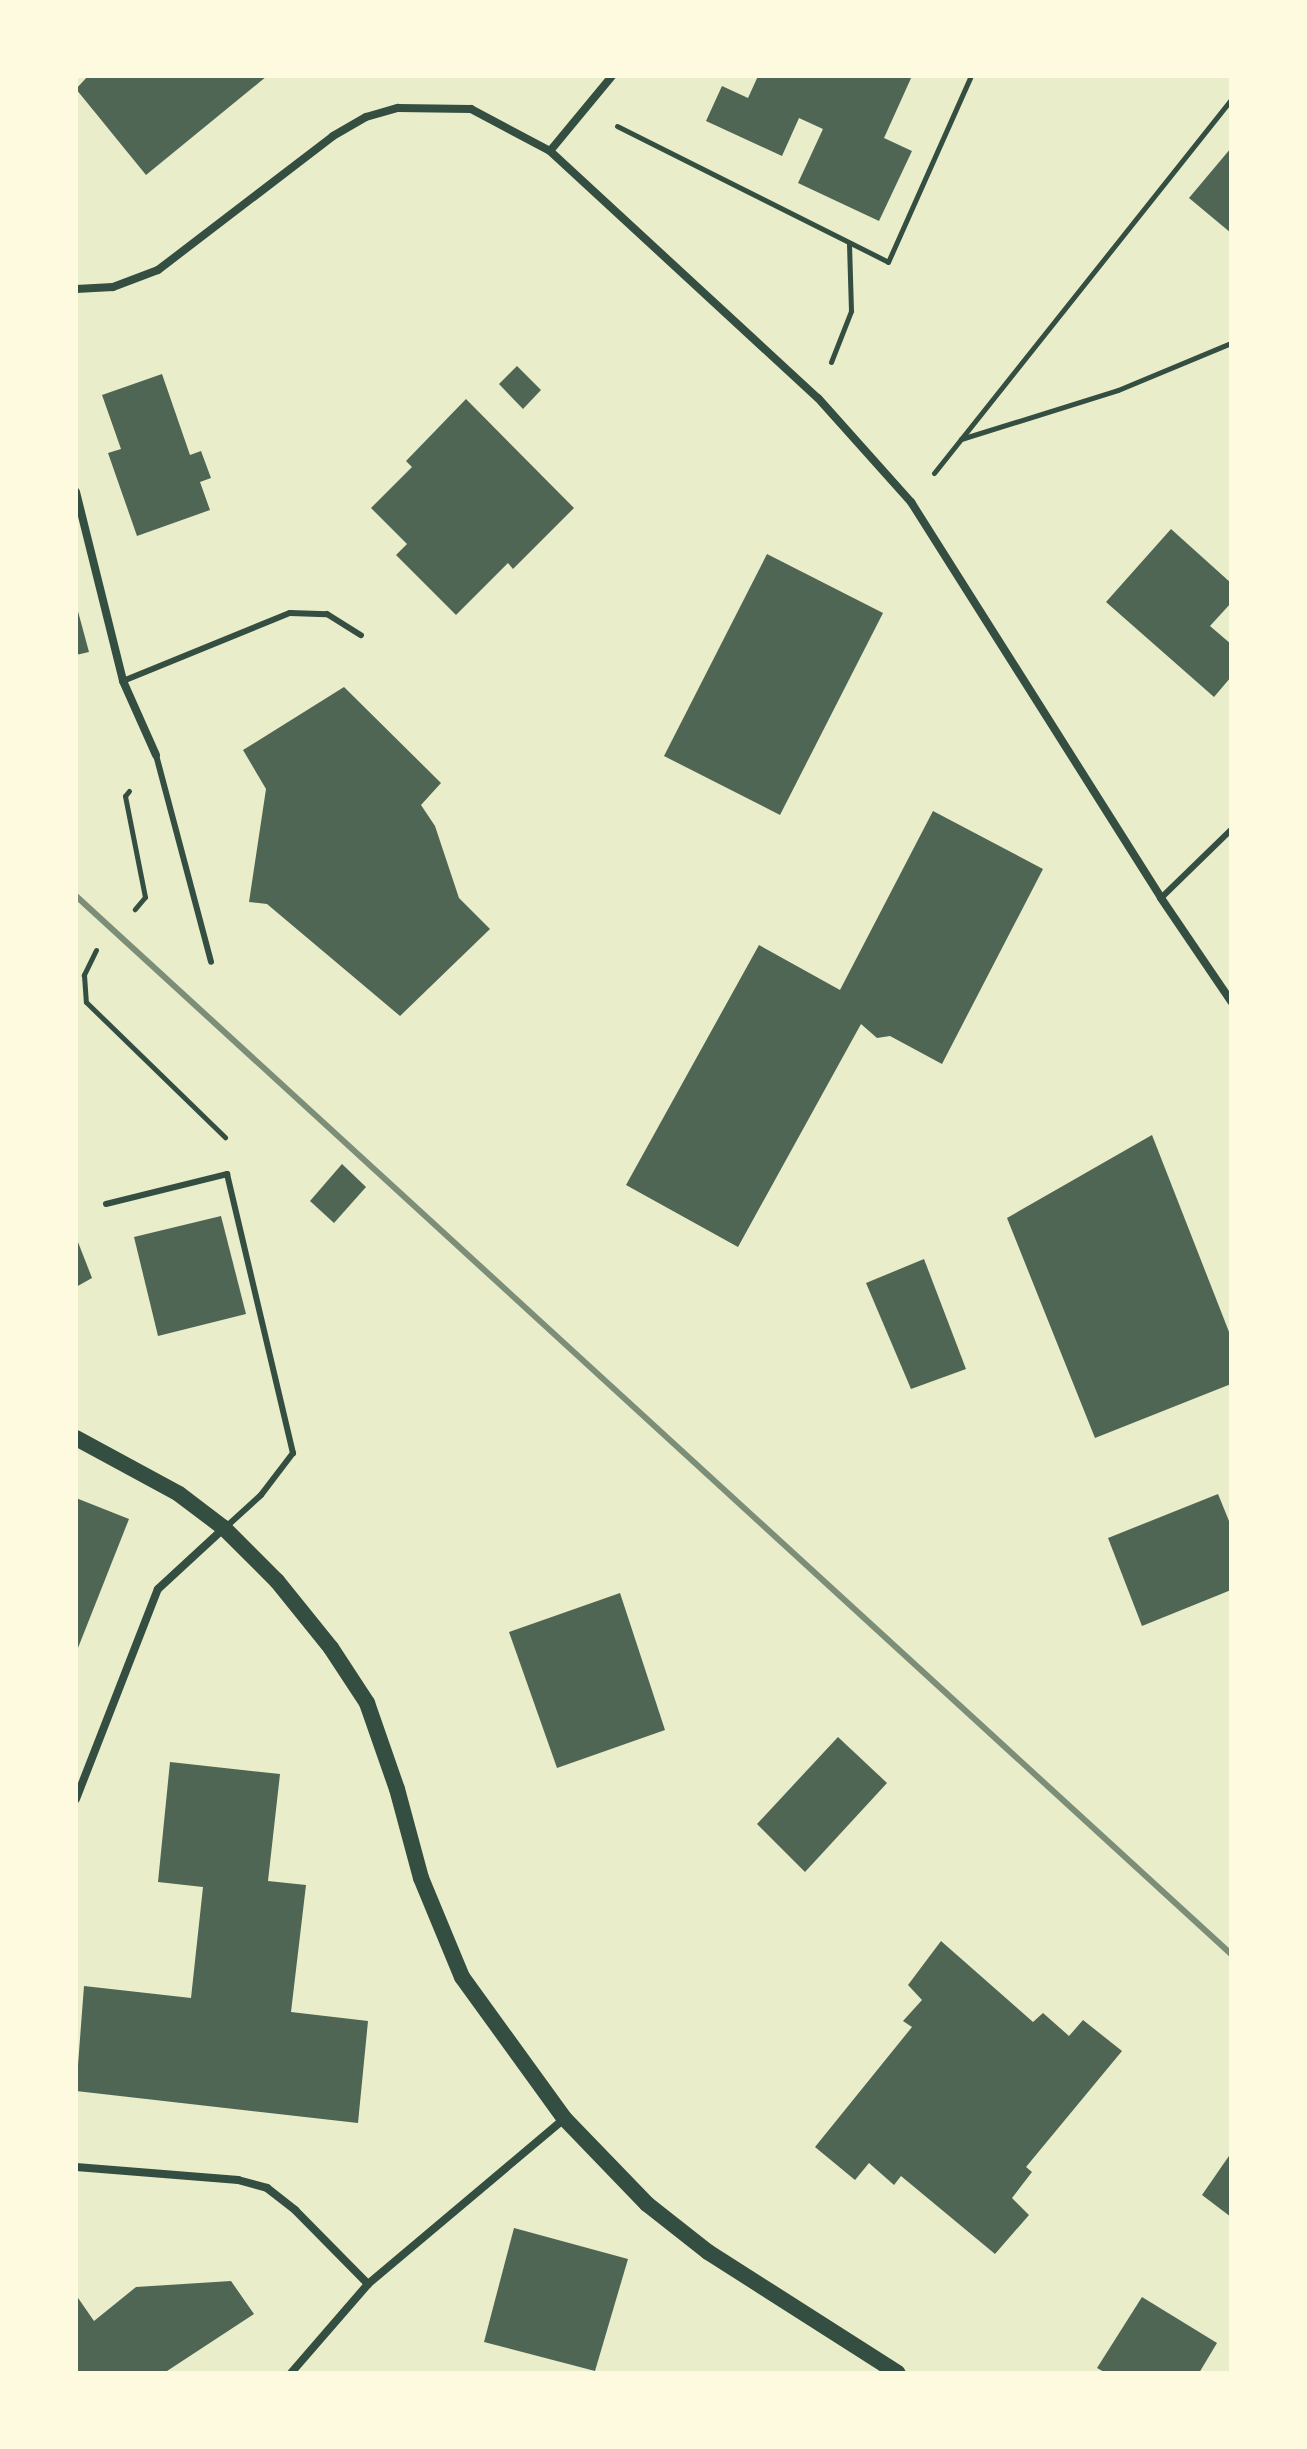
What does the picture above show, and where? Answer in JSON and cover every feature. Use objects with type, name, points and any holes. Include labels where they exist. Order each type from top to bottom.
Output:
[{"type":"main road","points":[[76,1438],[179,1494],[224,1528],[277,1581],[331,1648],[367,1703],[397,1789],[421,1878],[462,1977],[564,2118],[647,2204],[708,2252],[898,2373]]},
{"type":"street","points":[[550,151],[612,76]]},
{"type":"street","points":[[76,289],[113,287],[158,270],[333,136],[377,114],[398,108],[471,109],[550,151],[818,398],[911,502],[1161,898],[1231,1001]]},
{"type":"street","points":[[76,492],[123,681],[156,755]]},
{"type":"street","points":[[76,1799],[158,1589],[224,1528]]},
{"type":"street","points":[[291,2373],[368,2284],[564,2118]]},
{"type":"street","points":[[76,2167],[238,2180],[267,2188],[295,2210],[368,2284]]},
{"type":"lane","points":[[123,681],[290,613],[327,614],[361,635]]},
{"type":"lane","points":[[156,755],[211,962]]},
{"type":"lane","points":[[1161,898],[1231,830]]},
{"type":"lane","points":[[106,1204],[227,1174],[293,1453],[261,1495],[224,1528]]},
{"type":"path","points":[[584,110],[888,262],[971,76]]},
{"type":"path","points":[[911,502],[1231,99]]},
{"type":"path","points":[[818,398],[851,311],[849,243]]},
{"type":"path","points":[[961,440],[1118,390],[1231,343]]},
{"type":"path","points":[[125,796],[145,897],[135,909]]},
{"type":"path","points":[[96,950],[84,975],[86,1002],[232,1144]]},
{"type":"building","points":[[88,76],[267,76],[146,175],[76,89]]},
{"type":"building","points":[[758,76],[912,76],[884,138],[912,151],[879,221],[798,183],[823,129],[799,118],[782,156],[706,121],[722,86],[748,98]]},
{"type":"building","points":[[1231,148],[1231,233],[1189,198]]},
{"type":"building","points":[[517,366],[541,390],[523,409],[499,384]]},
{"type":"building","points":[[162,374],[190,455],[201,451],[211,478],[200,482],[210,510],[137,536],[108,453],[121,449],[102,395]]},
{"type":"building","points":[[466,399],[574,508],[513,569],[508,563],[456,615],[396,555],[407,544],[371,508],[412,467],[406,461]]},
{"type":"building","points":[[1171,529],[1231,583],[1231,603],[1210,626],[1231,644],[1231,677],[1214,697],[1106,602]]},
{"type":"building","points":[[767,554],[883,613],[780,815],[664,756]]},
{"type":"building","points":[[76,604],[89,652],[76,655]]},
{"type":"building","points":[[344,687],[441,783],[421,805],[435,826],[459,898],[490,929],[400,1016],[267,904],[249,902],[266,789],[243,750]]},
{"type":"building","points":[[933,811],[1043,869],[942,1064],[890,1036],[877,1038],[861,1024],[738,1247],[626,1185],[759,945],[840,990]]},
{"type":"building","points":[[1152,1135],[1231,1337],[1231,1384],[1095,1438],[1007,1218]]},
{"type":"building","points":[[342,1164],[366,1187],[334,1223],[310,1201]]},
{"type":"building","points":[[221,1216],[246,1314],[158,1336],[134,1237]]},
{"type":"building","points":[[76,1237],[92,1278],[76,1287]]},
{"type":"building","points":[[924,1259],[966,1369],[911,1389],[866,1283]]},
{"type":"building","points":[[1218,1494],[1231,1526],[1231,1590],[1142,1626],[1108,1538]]},
{"type":"building","points":[[76,1498],[129,1519],[76,1653]]},
{"type":"building","points":[[620,1593],[665,1730],[557,1768],[509,1632]]},
{"type":"building","points":[[838,1737],[887,1783],[805,1872],[757,1824]]},
{"type":"building","points":[[170,1762],[280,1774],[268,1881],[306,1885],[291,2012],[368,2021],[358,2123],[76,2091],[84,1986],[191,1998],[203,1887],[158,1882]]},
{"type":"building","points":[[941,1941],[1033,2022],[1043,2013],[1069,2036],[1083,2020],[1122,2051],[1026,2167],[1032,2172],[1012,2198],[1029,2215],[995,2254],[901,2176],[894,2185],[869,2163],[855,2180],[815,2147],[912,2027],[903,2021],[922,2000],[908,1985]]},
{"type":"building","points":[[1231,2153],[1231,2217],[1202,2195]]},
{"type":"building","points":[[514,2228],[628,2259],[595,2371],[484,2342]]},
{"type":"building","points":[[231,2281],[254,2314],[164,2373],[76,2373],[76,2295],[94,2321],[136,2287]]},
{"type":"building","points":[[1142,2297],[1217,2343],[1199,2373],[1106,2373],[1097,2368]]},
{"type":"railway","points":[[76,896],[1231,1954]]}]
